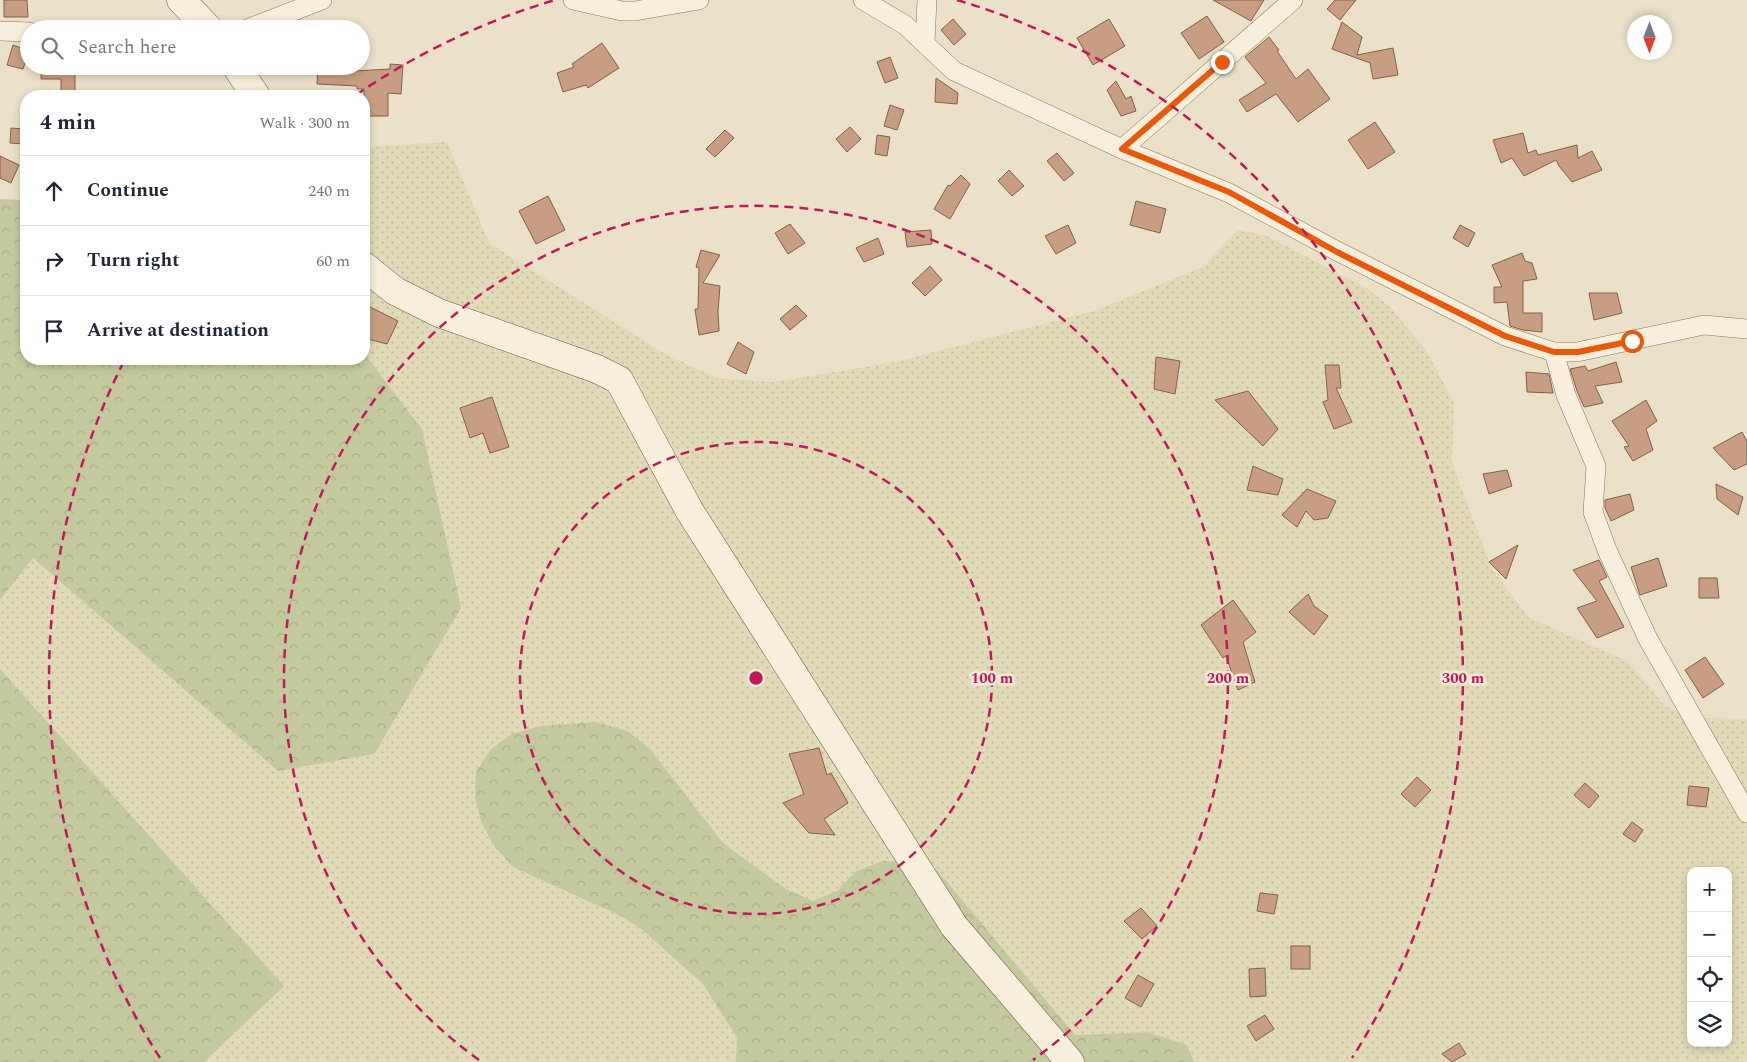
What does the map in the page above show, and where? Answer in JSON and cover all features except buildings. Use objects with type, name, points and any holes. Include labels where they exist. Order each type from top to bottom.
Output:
[{"type":"main road","points":[[181,0],[197,20]]},
{"type":"main road","points":[[242,75],[252,90]]},
{"type":"main road","points":[[370,271],[395,291],[439,313],[597,368],[619,380],[689,510],[954,926],[1070,1062]]},
{"type":"street","points":[[270,20],[322,0]]},
{"type":"street","points":[[573,0],[635,11],[699,0]]},
{"type":"street","points":[[863,0],[905,25],[954,71],[1122,149],[1229,192],[1337,252],[1505,336],[1554,352],[1578,352],[1704,325],[1747,329]]},
{"type":"street","points":[[925,43],[927,0]]},
{"type":"street","points":[[1122,149],[1293,0]]},
{"type":"street","points":[[0,31],[20,32]]},
{"type":"street","points":[[1554,352],[1566,395],[1596,466],[1594,512],[1607,550],[1648,639],[1747,813]]},
{"type":"shaded area","points":[[447,142],[489,243],[662,352],[716,378],[773,382],[895,362],[1094,311],[1203,267],[1237,230],[1265,235],[1368,289],[1390,307],[1426,350],[1454,403],[1452,463],[1492,569],[1528,617],[1627,661],[1665,706],[1691,718],[1747,719],[1747,1062],[1194,1062],[1187,1045],[1148,1032],[1075,1035],[938,871],[856,871],[837,891],[813,901],[786,889],[723,843],[650,749],[628,731],[513,867],[619,914],[641,929],[703,984],[737,1038],[736,1062],[204,1062],[283,986],[0,669],[0,600],[33,558],[278,771],[422,429],[370,361],[370,147]]},
{"type":"green space","points":[[0,199],[20,200],[20,365],[370,365],[370,361],[422,429],[461,608],[374,754],[278,771],[33,558],[0,600]]},
{"type":"green space","points":[[0,669],[284,986],[204,1062],[0,1062]]},
{"type":"green space","points":[[596,722],[628,731],[650,749],[723,843],[786,889],[813,901],[837,891],[856,871],[883,861],[913,861],[938,871],[1075,1035],[1148,1032],[1187,1045],[1194,1062],[736,1062],[737,1038],[703,984],[641,929],[619,915],[513,867],[495,847],[482,824],[475,798],[476,772],[491,749],[512,734],[540,726]]},
{"type":"route","points":[[1222,62],[1122,149],[1229,192],[1337,252],[1505,336],[1554,352],[1578,352],[1632,341]]}]
